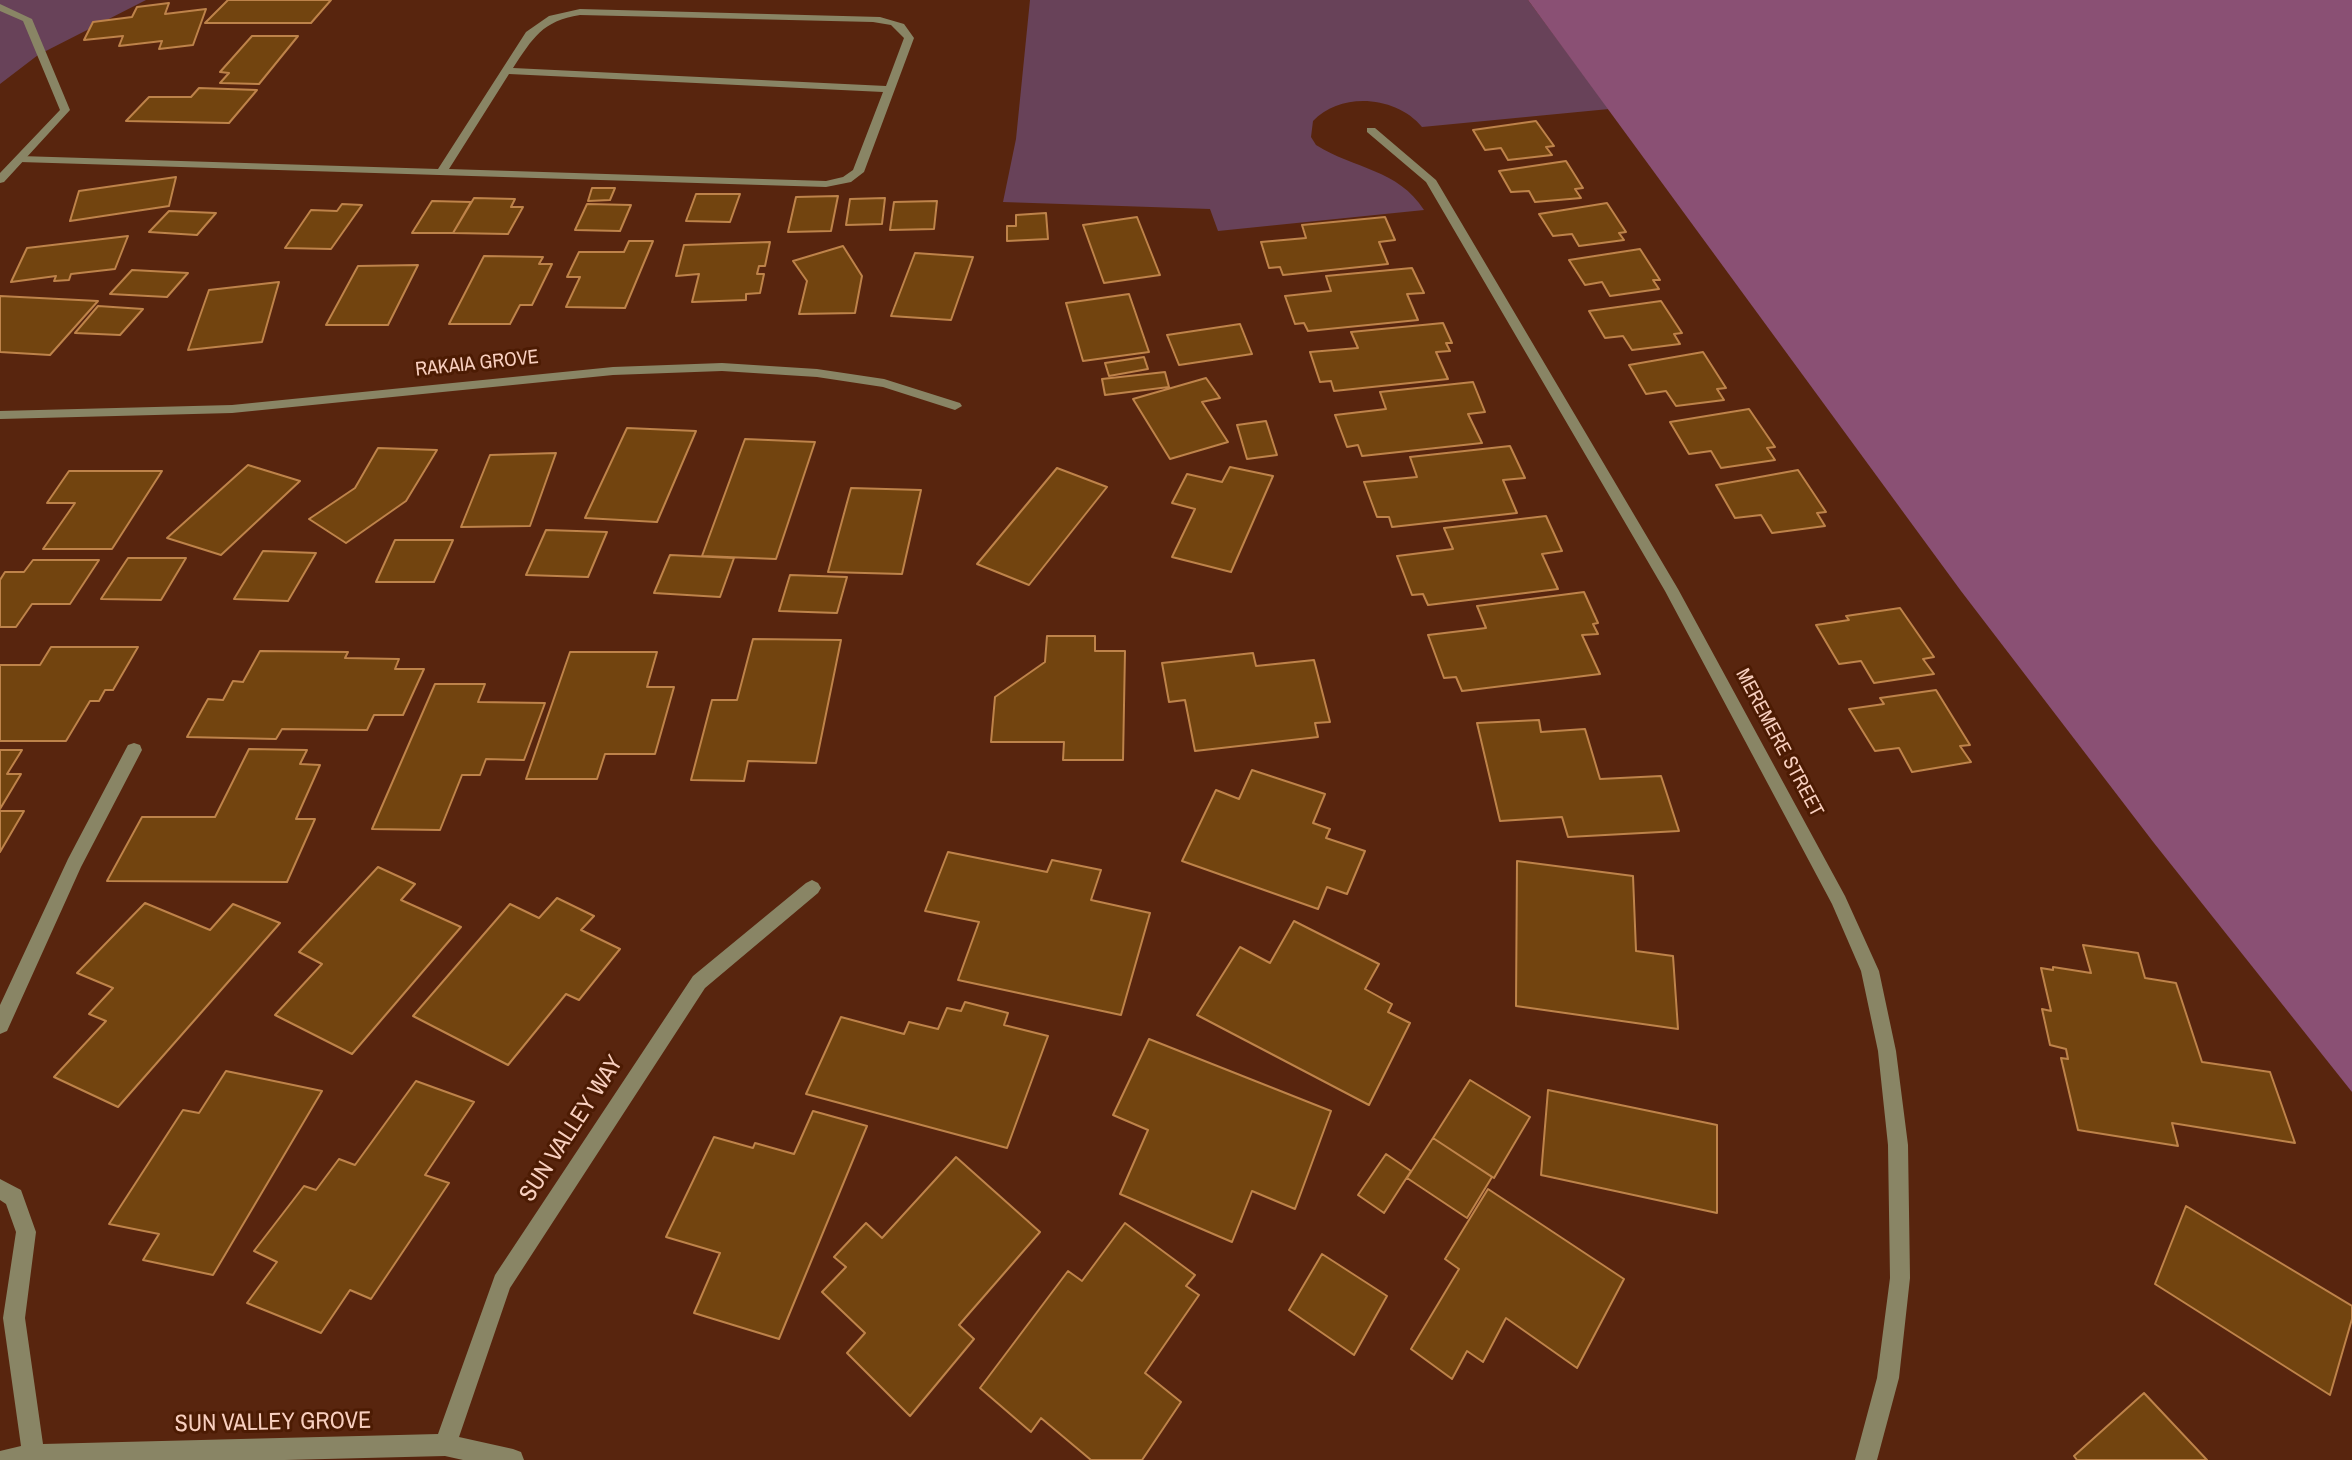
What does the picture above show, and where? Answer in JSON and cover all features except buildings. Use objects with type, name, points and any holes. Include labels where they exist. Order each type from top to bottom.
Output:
[{"type":"street","points":[[0,7],[27,19],[38,37],[65,110],[0,180]]},
{"type":"street","points":[[20,159],[800,184],[840,182],[854,178],[858,172],[909,38],[905,28],[895,22],[857,18],[559,14],[544,21],[530,34],[442,171]]},
{"type":"street","points":[[505,71],[890,89]]},
{"type":"street","name":"MEREMERE STREET","points":[[1371,130],[1430,180],[1671,589],[1839,901],[1870,971],[1887,1051],[1898,1145],[1900,1278],[1888,1378],[1866,1460]]},
{"type":"street","name":"RAKAIA GROVE","points":[[0,415],[232,409],[571,375],[722,367],[817,373],[884,383],[955,406]]},
{"type":"street","points":[[0,1025],[74,864],[134,750]]},
{"type":"street","name":"SUN VALLEY WAY","points":[[445,1445],[502,1282],[699,982],[812,888]]},
{"type":"street","points":[[0,1189],[14,1197],[26,1232],[14,1318],[33,1455]]},
{"type":"street","name":"SUN VALLEY GROVE","points":[[6,1460],[33,1455],[445,1445],[513,1460]]},
{"type":"shaded area","points":[[0,0],[146,0],[38,55],[0,84]]},
{"type":"shaded area","points":[[1030,0],[1528,0],[1609,109],[1422,127],[1398,109],[1369,101],[1338,105],[1313,121],[1311,137],[1316,145],[1402,186],[1424,210],[1218,231],[1210,209],[1003,202],[1016,139]]},
{"type":"shaded area","points":[[1528,0],[2352,0],[2352,1092],[2154,843],[1961,591]]}]
